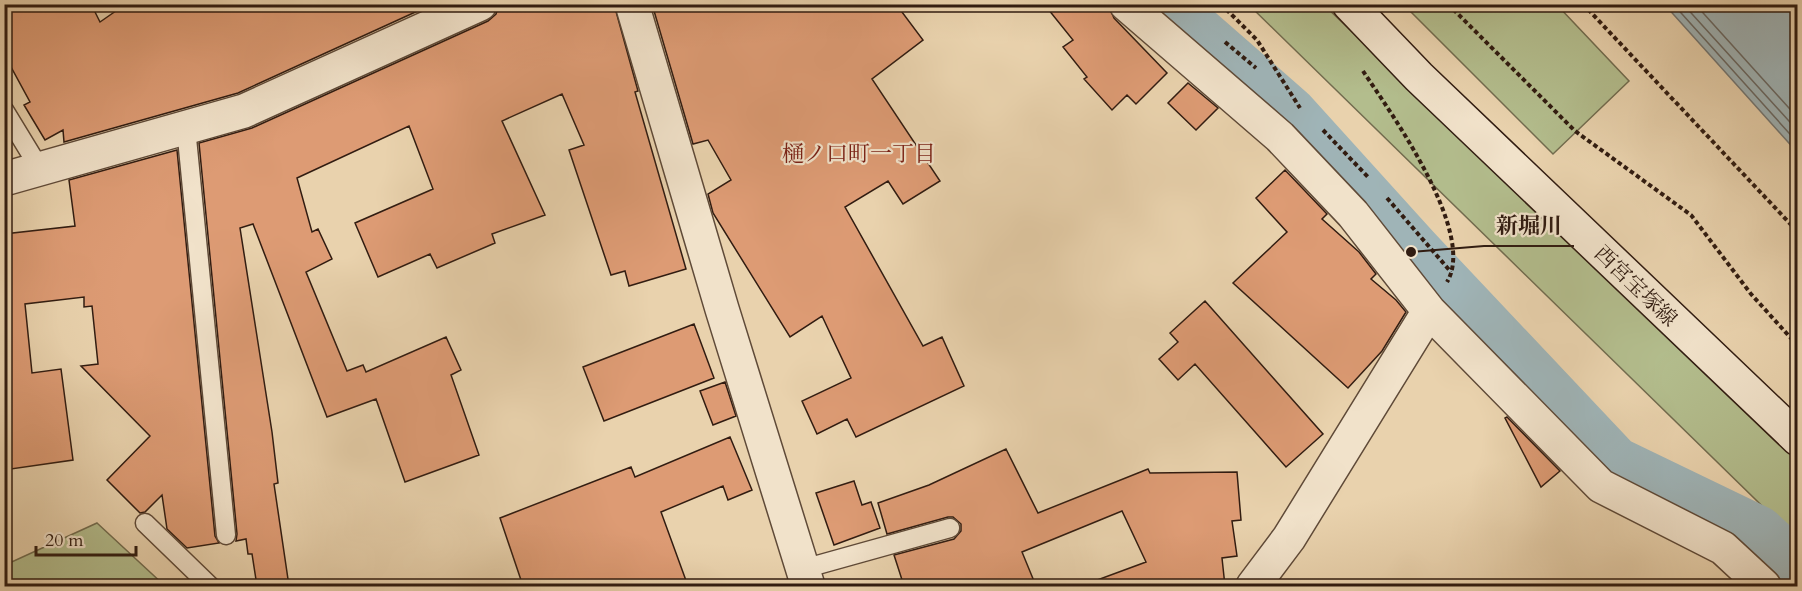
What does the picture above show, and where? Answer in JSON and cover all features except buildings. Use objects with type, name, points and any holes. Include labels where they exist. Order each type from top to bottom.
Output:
[{"type":"street","points":[[4,179],[244,111],[480,4]]},
{"type":"street","points":[[632,4],[722,309],[806,578]]},
{"type":"street","points":[[1126,4],[1280,136],[1353,214],[1429,311],[1601,486],[1722,549],[1764,586]]},
{"type":"street","name":"西宮宝塚線","points":[[1349,4],[1419,77],[1797,439]]},
{"type":"street","points":[[1253,586],[1289,538],[1429,311]]},
{"type":"lane","points":[[4,110],[40,169]]},
{"type":"lane","points":[[186,128],[226,535]]},
{"type":"lane","points":[[145,523],[210,586]]},
{"type":"lane","points":[[806,578],[950,528]]},
{"type":"path","points":[[1221,4],[1257,40],[1302,110]]},
{"type":"path","points":[[1448,4],[1575,131],[1691,215],[1751,294],[1797,346]]},
{"type":"path","points":[[1583,4],[1797,232]]},
{"type":"path","points":[[1359,64],[1422,164],[1452,235],[1450,279]]},
{"type":"green space","points":[[1249,5],[1324,5],[1797,457],[1797,540]]},
{"type":"green space","points":[[1404,5],[1557,5],[1629,81],[1553,154]]},
{"type":"green space","points":[[97,523],[165,586],[5,586],[5,565]]},
{"type":"water","points":[[1665,5],[1797,5],[1797,152]]},
{"type":"waterway","points":[[1160,4],[1287,115],[1411,252],[1613,466],[1756,535],[1798,574]]},
{"type":"place","name":"新堀川","points":[[1411,252]]},
{"type":"district","name":"樋ノ口町一丁目","points":[[859,153]]}]
